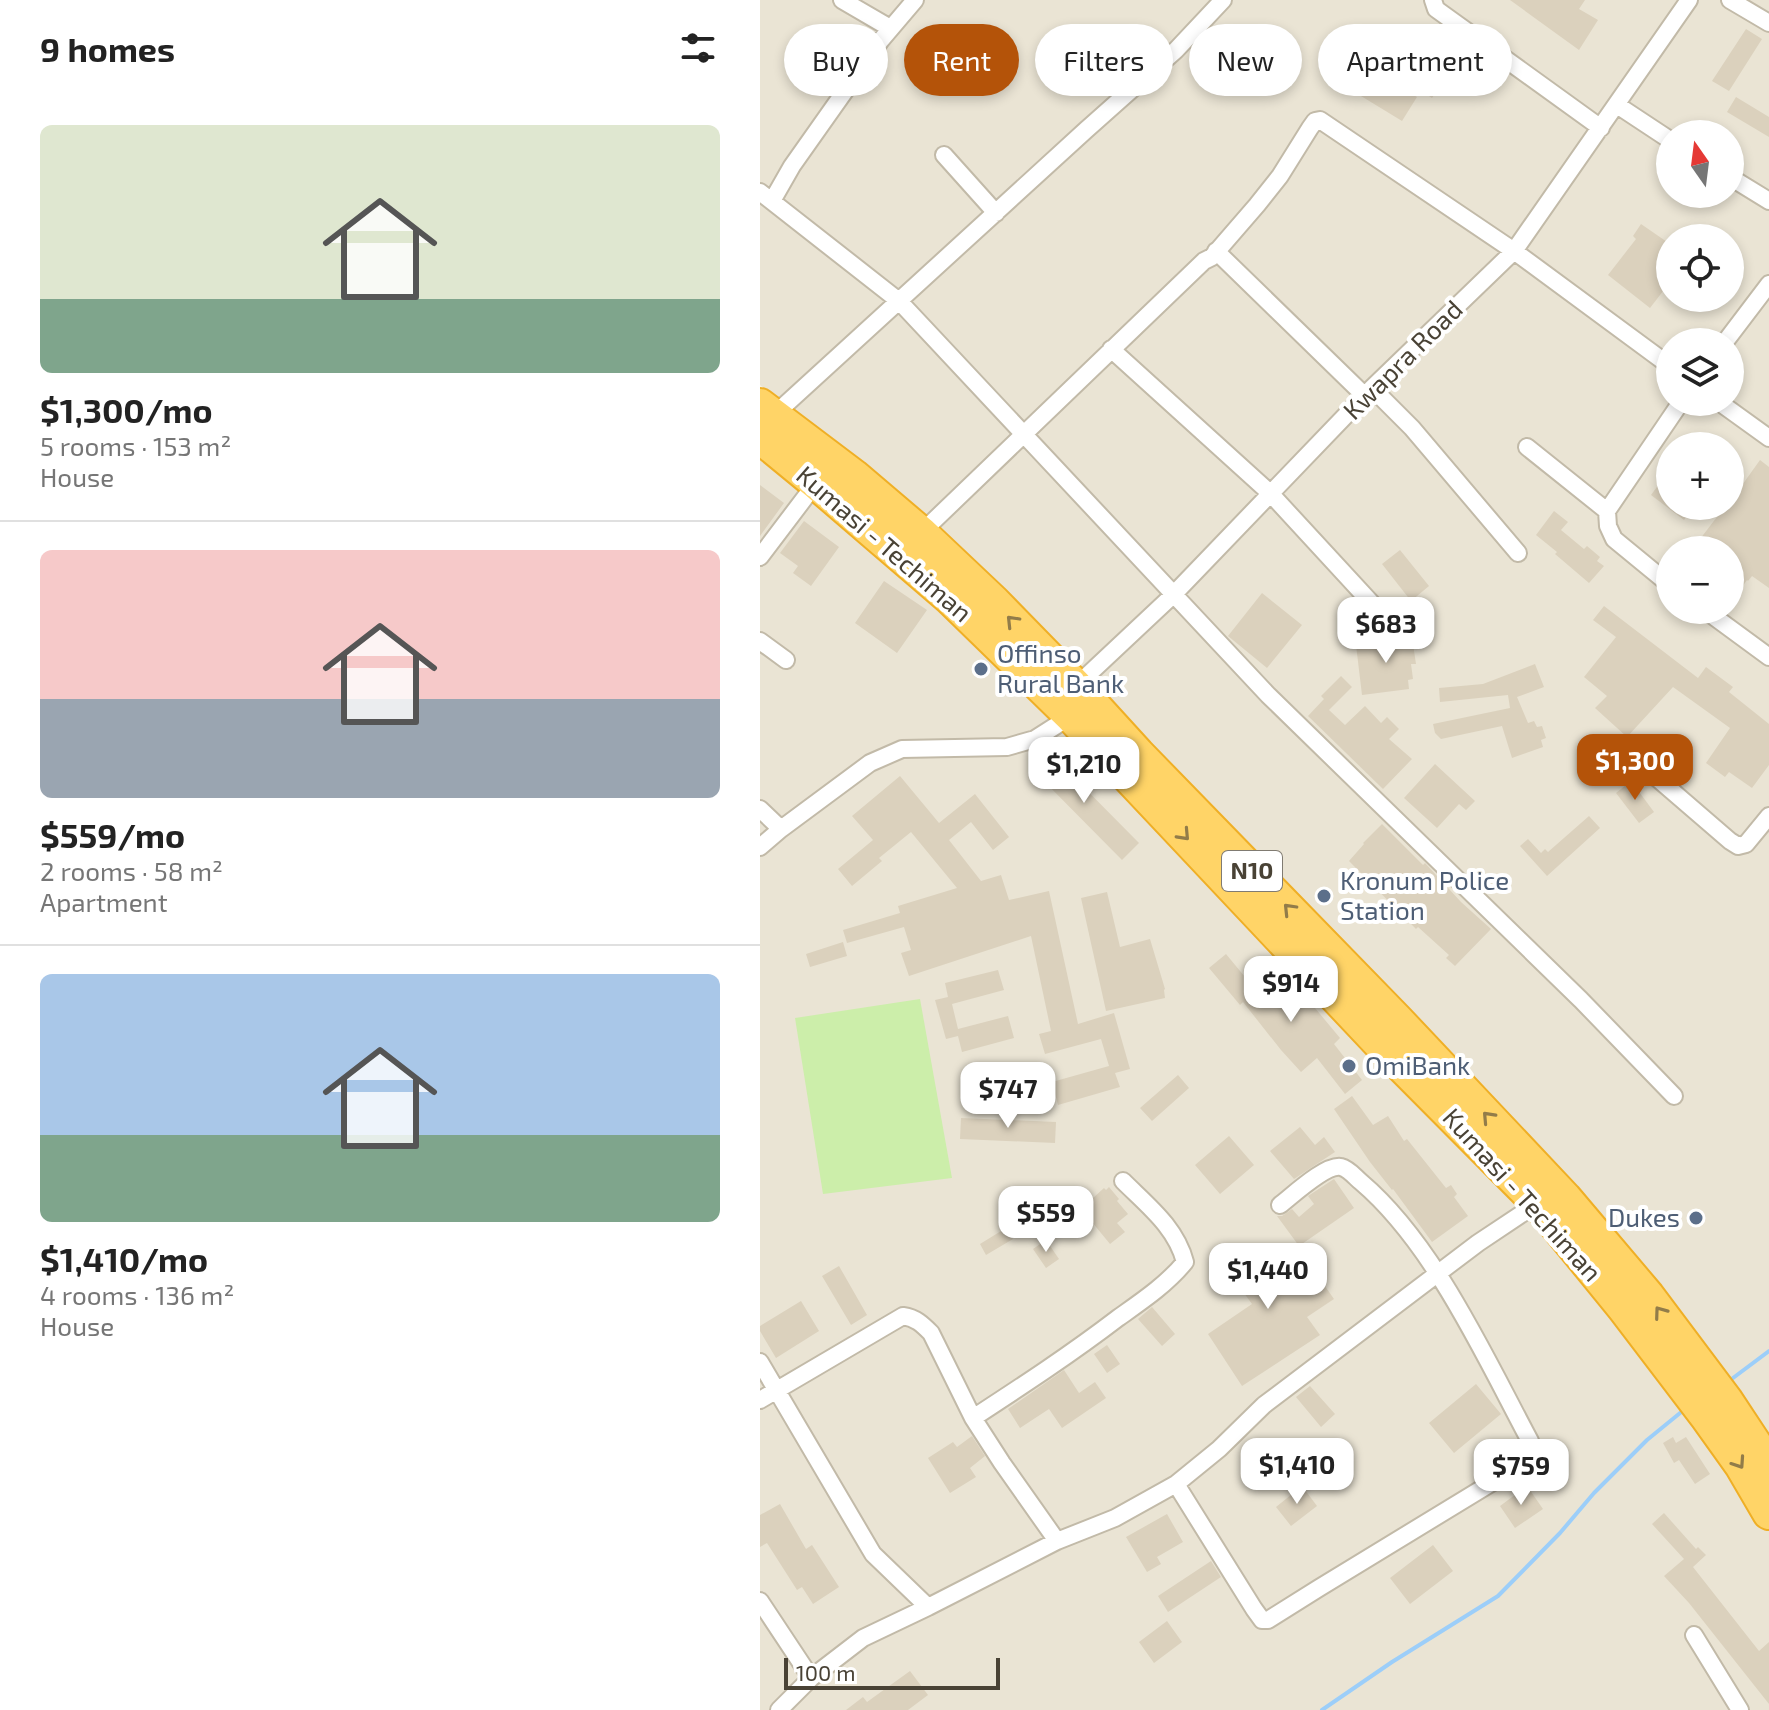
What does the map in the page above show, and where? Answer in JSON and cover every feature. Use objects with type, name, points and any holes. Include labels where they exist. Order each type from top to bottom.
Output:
[{"type":"highway","name":"Kumasi - Techiman","points":[[765,419],[816,483],[1074,701],[1381,1045],[1538,1203],[1623,1307],[1695,1380]]},
{"type":"highway","name":"N10","points":[[765,419],[854,476],[921,533],[994,602],[1074,701],[1138,754],[1397,1020],[1565,1198],[1648,1296],[1695,1380],[1716,1408],[1769,1465]]},
{"type":"highway","name":"N10","points":[[1716,1408],[1741,1465],[1769,1513]]},
{"type":"street","points":[[842,0],[890,28]]},
{"type":"street","points":[[915,0],[890,28],[792,166],[766,197],[899,301],[1268,695],[1581,1000],[1674,1096]]},
{"type":"street","points":[[765,419],[1176,50],[1223,0]]},
{"type":"street","points":[[1433,0],[1436,9],[1601,128]]},
{"type":"street","name":"Kwapra Road","points":[[760,847],[870,763],[902,749],[1007,747],[1035,739],[1368,392],[1514,251],[1689,0]]},
{"type":"street","points":[[1730,0],[1769,23]]},
{"type":"street","points":[[1617,105],[1656,131]]},
{"type":"street","points":[[921,533],[1111,349],[1204,261],[1212,257],[1280,176],[1315,121],[1320,120],[1514,251],[1656,356]]},
{"type":"street","points":[[944,155],[996,213]]},
{"type":"street","points":[[1744,186],[1769,201]]},
{"type":"street","points":[[1216,251],[1368,392],[1412,428],[1518,553]]},
{"type":"street","points":[[1736,328],[1769,284]]},
{"type":"street","points":[[1111,349],[1270,493],[1376,608]]},
{"type":"street","points":[[1656,574],[1614,539],[1608,526],[1607,511],[1671,416]]},
{"type":"street","points":[[1738,416],[1769,438]]},
{"type":"street","points":[[1527,447],[1607,511]]},
{"type":"street","points":[[760,557],[816,483]]},
{"type":"street","points":[[1724,624],[1769,657]]},
{"type":"street","points":[[760,641],[786,660]]},
{"type":"street","points":[[1621,747],[1738,846],[1746,844],[1766,828]]},
{"type":"street","points":[[760,809],[781,829]]},
{"type":"street","points":[[1176,1484],[1254,1609],[1262,1620],[1268,1620],[1524,1463],[1530,1452],[1530,1441],[1438,1274],[1382,1200],[1345,1169],[1336,1167],[1324,1171],[1280,1205]]},
{"type":"street","points":[[973,1418],[1087,1342],[1160,1287],[1185,1262],[1172,1231],[1123,1181]]},
{"type":"street","points":[[779,1710],[811,1678],[863,1638],[1057,1541],[1115,1518],[1176,1484],[1219,1449],[1264,1405],[1478,1243],[1538,1203]]},
{"type":"street","points":[[760,1400],[903,1316],[913,1318],[931,1333],[973,1418],[1057,1541]]},
{"type":"street","points":[[760,1362],[873,1554],[928,1607]]},
{"type":"street","points":[[760,1601],[811,1678]]},
{"type":"street","points":[[1694,1635],[1740,1710]]},
{"type":"shaded area","points":[[760,0],[1769,0],[1769,1436],[1705,1344],[1623,1243],[1046,634],[857,463],[760,385]]},
{"type":"shaded area","points":[[760,440],[932,585],[1554,1239],[1752,1500],[1769,1529],[1769,1710],[760,1710]]},
{"type":"green space","points":[[920,999],[952,1178],[823,1194],[795,1018]]},
{"type":"building","points":[[1510,0],[1585,0],[1579,9],[1598,20],[1579,50]]},
{"type":"building","points":[[1746,29],[1762,39],[1729,91],[1712,81]]},
{"type":"building","points":[[1361,96],[1417,97],[1402,121]]},
{"type":"building","points":[[1736,97],[1769,117],[1769,137],[1744,120],[1727,112]]},
{"type":"building","points":[[1641,224],[1656,234],[1656,300],[1650,308],[1608,275],[1636,239],[1633,236]]},
{"type":"building","points":[[1760,460],[1769,467],[1769,588],[1752,576],[1744,584],[1744,536],[1702,536],[1715,520],[1744,520],[1744,482]]},
{"type":"building","points":[[760,485],[784,503],[760,536]]},
{"type":"building","points":[[1554,511],[1568,522],[1561,530],[1584,549],[1587,546],[1600,557],[1597,561],[1604,566],[1589,583],[1536,535]]},
{"type":"building","points":[[804,521],[839,547],[811,586],[793,573],[798,566],[780,553]]},
{"type":"building","points":[[1400,550],[1429,586],[1411,601],[1382,564]]},
{"type":"building","points":[[884,581],[927,610],[897,653],[855,623]]},
{"type":"building","points":[[1262,593],[1302,625],[1267,668],[1228,636]]},
{"type":"building","points":[[1604,606],[1698,678],[1706,667],[1733,687],[1729,692],[1769,724],[1769,765],[1752,788],[1729,772],[1725,777],[1706,763],[1730,728],[1673,687],[1627,737],[1595,708],[1607,696],[1584,677],[1616,637],[1593,620]]},
{"type":"building","points":[[1412,637],[1416,664],[1411,664],[1413,679],[1408,680],[1409,689],[1362,695],[1356,645]]},
{"type":"building","points":[[1535,664],[1544,687],[1517,697],[1528,723],[1534,721],[1537,727],[1542,726],[1546,738],[1541,740],[1543,747],[1512,758],[1502,726],[1441,739],[1435,733],[1433,724],[1510,708],[1508,695],[1440,702],[1439,688],[1483,684]]},
{"type":"building","points":[[1341,676],[1352,687],[1329,710],[1345,725],[1365,706],[1381,723],[1387,717],[1399,729],[1389,739],[1412,759],[1383,789],[1308,716],[1324,699],[1321,696]]},
{"type":"building","points":[[1597,738],[1615,762],[1597,776],[1579,752]]},
{"type":"building","points":[[1047,750],[1139,843],[1122,860],[1030,767]]},
{"type":"building","points":[[1435,764],[1475,801],[1466,810],[1459,804],[1437,828],[1404,798]]},
{"type":"building","points":[[900,776],[939,823],[975,794],[1009,837],[993,850],[971,822],[949,840],[981,881],[1001,875],[1009,900],[1049,891],[1078,1024],[1114,1013],[1130,1069],[1115,1073],[1120,1087],[1058,1105],[1052,1082],[1109,1066],[1101,1039],[1045,1054],[1039,1034],[1051,1031],[1031,936],[909,976],[901,953],[911,950],[904,927],[847,943],[843,930],[900,913],[898,906],[957,888],[911,832],[879,858],[882,861],[852,886],[838,869],[873,840],[852,816]]},
{"type":"building","points":[[1631,781],[1654,812],[1639,823],[1616,793]]},
{"type":"building","points":[[1589,816],[1600,828],[1547,876],[1520,846],[1528,839],[1541,853],[1545,849],[1548,852]]},
{"type":"building","points":[[1382,824],[1491,929],[1455,966],[1446,958],[1449,955],[1418,927],[1416,929],[1349,861]]},
{"type":"building","points":[[1107,892],[1120,947],[1150,939],[1165,998],[1106,1011],[1081,898]]},
{"type":"building","points":[[843,942],[847,956],[810,967],[806,954]]},
{"type":"building","points":[[1226,954],[1264,1000],[1290,978],[1340,1038],[1334,1044],[1362,1080],[1345,1094],[1317,1058],[1301,1072],[1243,1002],[1240,1005],[1209,968]]},
{"type":"building","points":[[998,970],[1004,990],[952,1004],[958,1029],[1008,1016],[1014,1038],[962,1052],[958,1036],[946,1039],[935,1000],[948,997],[945,983]]},
{"type":"building","points":[[1178,1075],[1189,1088],[1152,1121],[1140,1108]]},
{"type":"building","points":[[1352,1096],[1373,1125],[1388,1116],[1404,1141],[1407,1139],[1446,1188],[1451,1185],[1457,1194],[1454,1197],[1468,1216],[1432,1242],[1370,1162],[1334,1109]]},
{"type":"building","points":[[961,1118],[1056,1122],[1055,1143],[960,1139]]},
{"type":"building","points":[[1300,1127],[1315,1145],[1324,1137],[1335,1152],[1294,1179],[1270,1151]]},
{"type":"building","points":[[1229,1136],[1254,1165],[1220,1194],[1195,1165]]},
{"type":"building","points":[[1334,1179],[1354,1208],[1299,1246],[1277,1216],[1292,1209],[1299,1217],[1314,1204],[1308,1196]]},
{"type":"building","points":[[1109,1187],[1128,1214],[1117,1223],[1125,1232],[1110,1244],[1078,1205],[1090,1194],[1093,1198]]},
{"type":"building","points":[[1006,1228],[1013,1239],[986,1255],[980,1244]]},
{"type":"building","points":[[1046,1240],[1059,1259],[1046,1268],[1033,1249]]},
{"type":"building","points":[[1229,1244],[1244,1264],[1259,1253],[1267,1262],[1293,1246],[1312,1275],[1315,1272],[1334,1299],[1307,1317],[1320,1335],[1242,1386],[1208,1334],[1252,1304],[1228,1271],[1221,1275],[1209,1259]]},
{"type":"building","points":[[839,1266],[867,1315],[851,1325],[822,1276]]},
{"type":"building","points":[[801,1301],[819,1331],[776,1358],[760,1326]]},
{"type":"building","points":[[1152,1307],[1175,1334],[1162,1346],[1138,1319]]},
{"type":"building","points":[[1107,1345],[1120,1364],[1107,1373],[1094,1354]]},
{"type":"building","points":[[1064,1370],[1079,1393],[1095,1382],[1106,1398],[1062,1428],[1049,1409],[1020,1428],[1008,1409]]},
{"type":"building","points":[[1476,1384],[1501,1414],[1454,1453],[1429,1423]]},
{"type":"building","points":[[1310,1386],[1335,1414],[1321,1427],[1296,1397]]},
{"type":"building","points":[[972,1436],[985,1456],[970,1468],[976,1477],[950,1493],[928,1458],[953,1442],[957,1447]]},
{"type":"building","points":[[1673,1437],[1676,1443],[1686,1437],[1710,1474],[1695,1484],[1679,1460],[1674,1463],[1663,1443]]},
{"type":"building","points":[[1302,1486],[1317,1506],[1291,1526],[1276,1507]]},
{"type":"building","points":[[1527,1486],[1543,1509],[1515,1528],[1500,1506]]},
{"type":"building","points":[[780,1504],[806,1549],[812,1545],[839,1587],[813,1604],[802,1587],[797,1590],[767,1543],[760,1547],[760,1515]]},
{"type":"building","points":[[1664,1513],[1696,1549],[1698,1547],[1706,1555],[1693,1567],[1759,1651],[1769,1642],[1769,1704],[1664,1576],[1684,1559],[1652,1524]]},
{"type":"building","points":[[1167,1514],[1183,1542],[1157,1557],[1161,1564],[1147,1572],[1126,1537]]},
{"type":"building","points":[[1433,1545],[1453,1571],[1410,1604],[1390,1578]]},
{"type":"building","points":[[1211,1561],[1221,1577],[1168,1612],[1158,1596]]},
{"type":"building","points":[[1167,1621],[1182,1642],[1154,1663],[1139,1642]]},
{"type":"building","points":[[910,1671],[928,1695],[908,1710],[846,1710],[863,1697],[867,1702]]},
{"type":"waterway","points":[[1729,1381],[1769,1351]]},
{"type":"waterway","points":[[1322,1710],[1498,1596],[1560,1533],[1594,1493],[1647,1440],[1685,1409]]},
{"type":"place","name":"Offinso Rural Bank","points":[[981,669]]},
{"type":"place","name":"Kronum Police Station","points":[[1324,896]]},
{"type":"place","name":"OmiBank","points":[[1349,1066]]},
{"type":"place","name":"Dukes","points":[[1696,1218]]}]
